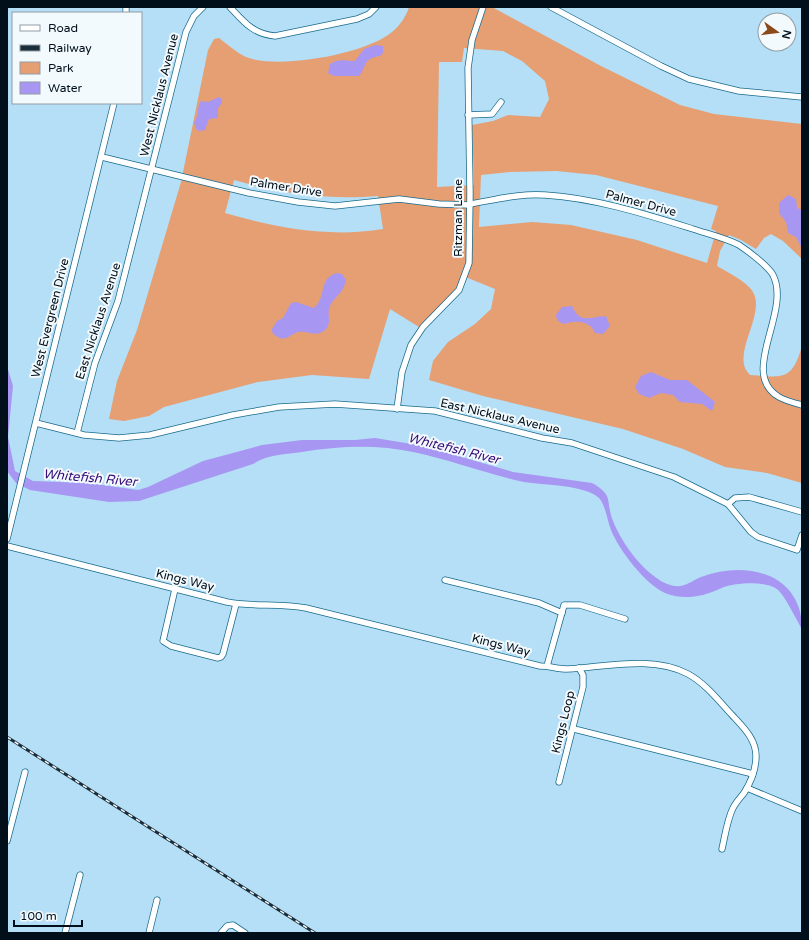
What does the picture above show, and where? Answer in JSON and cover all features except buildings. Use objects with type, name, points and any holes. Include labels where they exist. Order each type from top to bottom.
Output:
[{"type":"street","name":"West Nicklaus Avenue","points":[[152,169],[186,32],[194,16],[203,7]]},
{"type":"street","points":[[230,7],[249,28],[261,34],[275,36],[357,19],[369,14],[376,7]]},
{"type":"street","name":"Ritzman Lane","points":[[397,409],[402,372],[411,345],[423,327],[456,294],[467,272],[471,247],[468,116],[469,57],[475,29],[483,7]]},
{"type":"street","points":[[551,7],[661,66],[689,78],[739,91],[802,97]]},
{"type":"street","points":[[468,116],[492,114],[502,102]]},
{"type":"street","name":"West Evergreen Drive","points":[[7,539],[114,104]]},
{"type":"street","name":"Palmer Drive","points":[[102,156],[249,193],[317,205],[347,205],[399,199],[439,204],[470,204],[519,195],[546,195],[591,202],[649,215],[738,245],[772,273],[776,283],[778,295],[763,362],[764,375],[769,387],[777,396],[802,405]]},
{"type":"street","name":"East Nicklaus Avenue","points":[[77,433],[95,363],[118,302],[152,169]]},
{"type":"street","name":"East Nicklaus Avenue","points":[[36,423],[104,438],[138,437],[256,410],[290,406],[357,405],[446,414],[542,438],[572,443],[674,477],[728,504],[751,532],[758,537],[797,550],[802,535]]},
{"type":"street","points":[[728,504],[735,498],[749,497],[802,512]]},
{"type":"street","name":"Kings Way","points":[[7,546],[236,604],[255,606],[284,605],[306,608],[559,669],[612,664],[643,664],[672,668],[693,677],[716,698],[752,739],[756,752],[753,774]]},
{"type":"street","points":[[445,580],[526,600],[562,613]]},
{"type":"street","points":[[175,589],[163,641],[171,646],[211,656],[221,657],[223,654],[236,604]]},
{"type":"street","points":[[547,666],[564,605],[574,604],[625,619]]},
{"type":"street","name":"Kings Loop","points":[[559,782],[574,729],[584,683],[583,675],[579,668]]},
{"type":"street","points":[[574,729],[753,774],[747,788],[732,809],[722,849]]},
{"type":"street","points":[[7,841],[25,772]]},
{"type":"street","points":[[747,788],[802,811]]},
{"type":"street","points":[[65,933],[80,875]]},
{"type":"street","points":[[149,933],[157,900]]},
{"type":"street","points":[[222,933],[227,926],[233,925],[245,933]]},
{"type":"green space","points":[[409,7],[492,7],[601,66],[680,105],[714,114],[802,124],[802,259],[783,241],[771,234],[764,238],[756,249],[729,235],[720,251],[717,266],[738,278],[749,287],[754,295],[756,305],[755,315],[743,359],[745,368],[750,375],[778,376],[790,372],[798,358],[802,346],[802,483],[767,473],[725,467],[683,449],[623,429],[483,396],[429,380],[433,361],[448,342],[475,324],[491,309],[495,289],[463,276],[455,290],[419,327],[390,309],[369,379],[312,375],[258,382],[164,407],[149,416],[124,421],[109,419],[117,381],[137,330],[181,182],[208,50],[214,39],[219,38],[246,57],[260,61],[279,62],[321,58],[363,47],[380,40],[397,27],[405,17]],"holes":[[[464,48],[503,51],[522,61],[545,81],[549,99],[540,117],[508,115],[493,121],[472,125],[474,185],[437,187],[439,62],[462,62]],[[556,171],[596,175],[718,206],[711,229],[716,231],[707,263],[637,240],[571,225],[532,222],[479,227],[481,175],[510,172]],[[234,180],[270,189],[305,195],[341,197],[378,196],[383,229],[363,232],[323,232],[303,230],[264,223],[225,213]]]},
{"type":"water","points":[[375,45],[383,46],[383,53],[380,56],[370,59],[359,76],[334,76],[328,73],[330,64],[333,62],[339,60],[355,61],[364,49]]},
{"type":"water","points":[[219,97],[222,99],[222,103],[218,108],[218,118],[209,119],[205,130],[199,131],[196,129],[194,122],[197,117],[201,101],[208,102]]},
{"type":"water","points":[[788,195],[796,199],[797,208],[802,210],[802,249],[796,237],[788,233],[786,222],[779,213],[779,203]]},
{"type":"water","points":[[337,273],[342,274],[346,280],[345,285],[330,306],[329,324],[325,330],[315,334],[298,332],[283,339],[273,334],[272,329],[277,321],[283,318],[291,303],[296,302],[314,308],[318,304],[327,279],[331,275]]},
{"type":"water","points":[[572,306],[575,312],[582,317],[590,318],[606,316],[610,326],[603,334],[595,333],[586,323],[572,322],[563,324],[557,320],[556,315],[562,307]]},
{"type":"water","points":[[7,366],[13,386],[8,437],[15,471],[33,481],[88,483],[138,490],[148,487],[203,461],[262,445],[302,440],[355,440],[375,438],[424,446],[513,472],[592,483],[607,495],[613,521],[622,540],[636,559],[652,575],[661,581],[675,586],[683,586],[701,577],[718,572],[736,570],[753,571],[768,576],[782,583],[793,595],[800,610],[802,629],[782,594],[768,585],[752,583],[736,584],[693,597],[678,597],[669,595],[657,589],[641,574],[626,556],[611,530],[601,501],[593,494],[584,490],[564,486],[524,482],[427,455],[399,449],[343,447],[276,455],[253,464],[139,501],[109,502],[30,490],[16,483],[7,471]]},
{"type":"water","points":[[651,372],[670,380],[687,380],[715,402],[712,411],[702,404],[680,402],[673,395],[661,393],[649,398],[639,394],[635,387],[641,376]]},
{"type":"railway","points":[[7,737],[315,933]]},
{"type":"water label","name":"Whitefish River","points":[[454,448]]},
{"type":"water label","name":"Whitefish River","points":[[90,477]]}]
